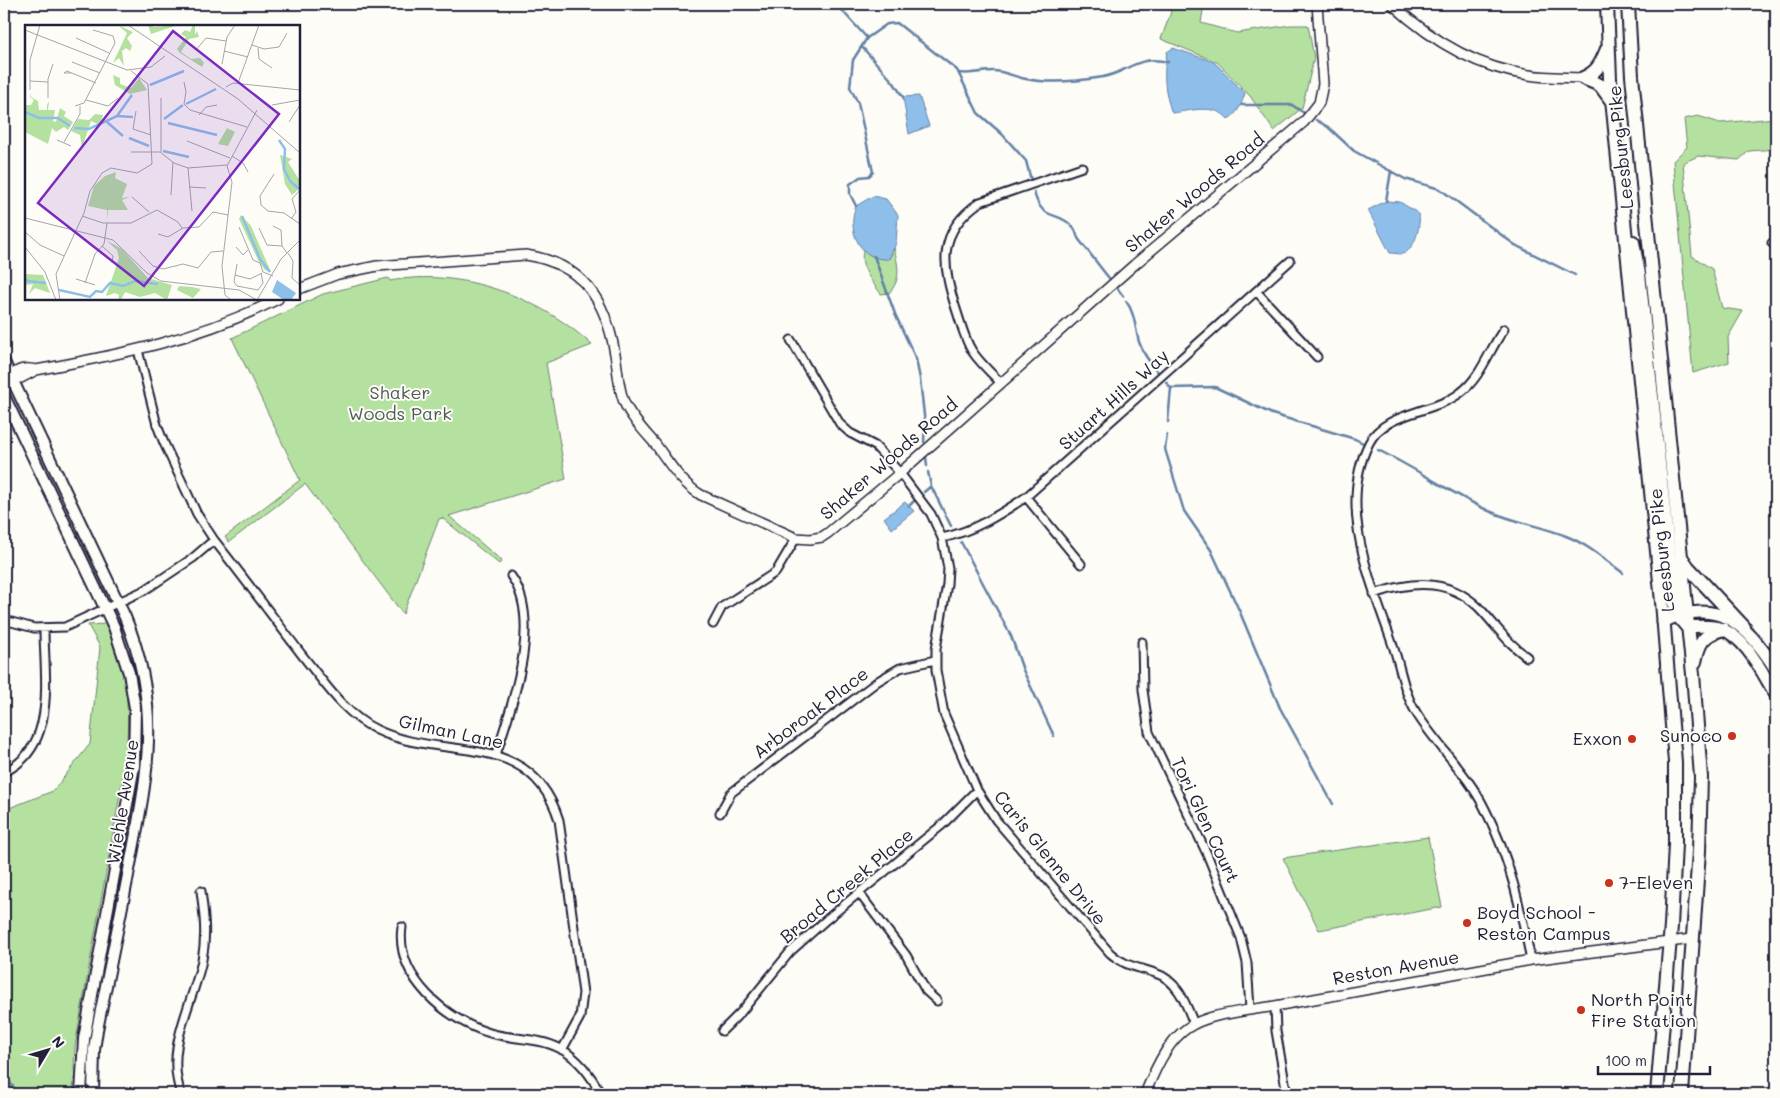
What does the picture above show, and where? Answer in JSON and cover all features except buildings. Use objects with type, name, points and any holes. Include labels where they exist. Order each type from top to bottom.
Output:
[{"type":"highway","name":"Leesburg Pike","points":[[1607,4],[1612,101],[1664,622],[1676,791],[1669,942],[1657,1094]]},
{"type":"highway","name":"Leesburg Pike","points":[[1628,4],[1632,76],[1679,554],[1681,614],[1687,627],[1693,674],[1699,756],[1700,813],[1682,1094]]},
{"type":"highway","points":[[1583,78],[1599,68],[1609,44]]},
{"type":"highway","points":[[1583,78],[1603,87],[1612,101]]},
{"type":"highway","points":[[1619,175],[1639,274],[1673,595],[1681,614]]},
{"type":"highway","points":[[1679,554],[1688,567],[1744,627]]},
{"type":"highway","points":[[1693,674],[1700,643],[1709,634],[1723,629]]},
{"type":"main road","name":"Wiehle Avenue","points":[[4,362],[7,376],[119,604],[142,665],[149,709],[150,736],[145,788],[97,1030],[93,1094]]},
{"type":"main road","name":"Wiehle Avenue","points":[[4,396],[120,642],[129,673],[135,708],[135,750],[84,1038],[81,1094]]},
{"type":"main road","points":[[1664,622],[1681,614],[1718,615],[1744,627],[1758,643],[1776,670]]},
{"type":"main road","points":[[1687,627],[1723,629],[1741,643],[1772,679],[1776,695]]},
{"type":"street","name":"Shaker Woods Road","points":[[300,289],[338,274],[398,264],[526,255],[540,257],[565,267],[583,280],[600,302],[610,329],[624,402],[633,417],[678,475],[701,495],[796,538],[822,537],[900,473],[1134,265],[1300,127],[1313,113],[1320,99],[1323,84],[1317,4]]},
{"type":"street","points":[[1392,4],[1439,40],[1480,62],[1527,75],[1583,78]]},
{"type":"street","points":[[1000,383],[971,350],[959,319],[947,281],[944,263],[951,234],[959,220],[980,202],[1082,167]]},
{"type":"street","name":"Stuart Hills Way","points":[[942,538],[959,535],[993,520],[1026,497],[1290,261]]},
{"type":"street","points":[[1257,292],[1317,357]]},
{"type":"street","points":[[7,376],[27,368],[36,370],[138,350],[210,330],[276,300]]},
{"type":"street","points":[[1504,329],[1492,346],[1473,381],[1459,394],[1391,421],[1370,441],[1361,464],[1356,507],[1359,542],[1374,594],[1393,646],[1402,682],[1417,713],[1459,769],[1484,806],[1494,826],[1508,860],[1530,960]]},
{"type":"street","name":"Caris Glenne Drive","points":[[792,340],[843,427],[850,433],[875,446],[900,473],[931,514],[942,538],[948,568],[948,584],[935,660],[944,714],[977,790],[996,820],[1110,953],[1129,966],[1157,973],[1172,983],[1183,998],[1194,1024]]},
{"type":"street","name":"Gilman Lane","points":[[138,350],[156,425],[197,514],[214,540],[349,712],[376,729],[406,740],[496,755],[514,762],[535,777],[549,796],[559,820],[584,993],[580,1017],[562,1050]]},
{"type":"street","points":[[1026,497],[1081,564]]},
{"type":"street","points":[[713,624],[722,607],[776,572],[796,538]]},
{"type":"street","points":[[4,620],[22,626],[44,629],[65,627],[119,604],[164,578],[214,540]]},
{"type":"street","points":[[496,755],[519,676],[523,653],[522,598],[511,576]]},
{"type":"street","points":[[1374,594],[1398,586],[1414,584],[1428,584],[1450,589],[1471,601],[1507,643],[1528,657]]},
{"type":"street","points":[[4,772],[24,759],[34,746],[41,731],[44,706],[44,629]]},
{"type":"street","name":"Tori Glen Court","points":[[1142,642],[1143,690],[1150,732],[1207,854],[1241,938],[1247,963],[1250,1009]]},
{"type":"street","name":"Arboroak Place","points":[[720,813],[731,793],[878,681],[900,668],[935,660]]},
{"type":"street","name":"Broad Creek Place","points":[[722,1031],[741,1012],[790,952],[826,918],[942,826],[977,790]]},
{"type":"street","points":[[181,1094],[176,1069],[177,1040],[203,958],[205,925],[201,890]]},
{"type":"street","points":[[859,893],[906,955],[926,991],[937,1001]]},
{"type":"street","points":[[402,927],[401,945],[408,966],[423,989],[446,1011],[462,1021],[491,1033],[543,1042],[562,1050],[586,1071],[601,1094]]},
{"type":"street","name":"Reston Avenue","points":[[1145,1094],[1169,1044],[1177,1035],[1194,1024],[1250,1009],[1530,960],[1692,939]]},
{"type":"street","points":[[1275,1006],[1276,1031],[1287,1094]]},
{"type":"green space","points":[[1167,4],[1204,4],[1201,23],[1237,33],[1291,25],[1308,25],[1314,58],[1302,108],[1274,131],[1250,96],[1217,62],[1161,39],[1171,12]]},
{"type":"green space","points":[[1698,116],[1720,123],[1776,118],[1776,149],[1749,151],[1739,160],[1698,156],[1683,163],[1692,256],[1712,269],[1722,308],[1743,311],[1728,337],[1729,362],[1693,373],[1673,161],[1687,147],[1684,119]]},
{"type":"green space","points":[[894,248],[898,266],[896,282],[889,293],[881,294],[864,267],[862,255],[864,250],[874,256],[889,259]]},
{"type":"green space","name":"Shaker Woods Park","points":[[388,278],[390,281],[444,278],[471,282],[498,290],[524,300],[548,313],[592,345],[546,363],[566,479],[449,516],[502,561],[499,564],[442,518],[439,519],[403,614],[305,484],[229,542],[225,537],[300,480],[232,338],[323,294]]},
{"type":"green space","points":[[105,624],[113,640],[124,675],[128,730],[127,748],[75,1046],[73,1094],[4,1094],[4,810],[53,791],[90,744],[100,647],[88,625]]},
{"type":"green space","points":[[1428,837],[1442,907],[1319,930],[1283,858]]},
{"type":"water","points":[[1173,48],[1214,62],[1245,93],[1241,104],[1234,114],[1228,119],[1216,111],[1202,109],[1172,113],[1167,98],[1165,68],[1167,52]]},
{"type":"water","points":[[919,96],[929,126],[909,134],[903,97]]},
{"type":"water","points":[[873,196],[886,199],[898,215],[896,243],[889,259],[879,259],[863,250],[854,234],[853,215],[856,206]]},
{"type":"water","points":[[1386,201],[1400,202],[1419,214],[1418,231],[1414,243],[1407,252],[1402,254],[1390,253],[1368,210]]},
{"type":"water","points":[[905,502],[914,511],[892,529],[884,518]]},
{"type":"waterway","points":[[836,4],[867,38],[887,24],[897,23],[957,70],[978,113],[1002,134],[1026,161],[1031,180]]},
{"type":"waterway","points":[[844,10],[860,4]]},
{"type":"waterway","points":[[856,206],[850,194],[850,184],[860,177],[869,176],[873,172],[858,103],[850,87],[853,60],[867,38]]},
{"type":"waterway","points":[[862,47],[894,83],[903,97]]},
{"type":"waterway","points":[[959,73],[997,71],[1035,81],[1084,80],[1112,75],[1140,62],[1157,60],[1168,62]]},
{"type":"waterway","points":[[1242,105],[1292,105],[1304,113]]},
{"type":"waterway","points":[[1316,120],[1328,127],[1354,151],[1405,179],[1440,189],[1515,245],[1575,275]]},
{"type":"waterway","points":[[1386,201],[1391,171]]},
{"type":"waterway","points":[[1034,192],[1041,208],[1061,218],[1073,227],[1079,239],[1109,278]]},
{"type":"waterway","points":[[874,256],[895,314],[916,359],[925,424],[924,442]]},
{"type":"waterway","points":[[1118,289],[1123,296]]},
{"type":"waterway","points":[[1126,301],[1133,316],[1141,346],[1147,358],[1158,372]]},
{"type":"waterway","points":[[1166,382],[1171,388]]},
{"type":"waterway","points":[[1171,388],[1215,387],[1272,414],[1355,439],[1367,445]]},
{"type":"waterway","points":[[1168,422],[1171,388]]},
{"type":"waterway","points":[[1167,435],[1165,449],[1184,511],[1211,550],[1239,610],[1280,708],[1333,804]]},
{"type":"waterway","points":[[1378,450],[1489,511],[1574,539],[1623,573]]},
{"type":"waterway","points":[[926,457],[927,466]]},
{"type":"waterway","points":[[928,472],[931,486],[951,526]]},
{"type":"waterway","points":[[924,492],[931,486]]},
{"type":"waterway","points":[[909,506],[915,500]]},
{"type":"waterway","points":[[961,542],[1011,636],[1023,670],[1054,736]]},
{"type":"waterway","points":[[4,1075],[19,1094]]},
{"type":"place","name":"Sunoco","points":[[1732,736]]},
{"type":"place","name":"Exxon","points":[[1632,739]]},
{"type":"place","name":"7-Eleven","points":[[1609,883]]},
{"type":"place","name":"Boyd School - Reston Campus","points":[[1467,923]]},
{"type":"place","name":"North Point Fire Station","points":[[1581,1010]]}]
